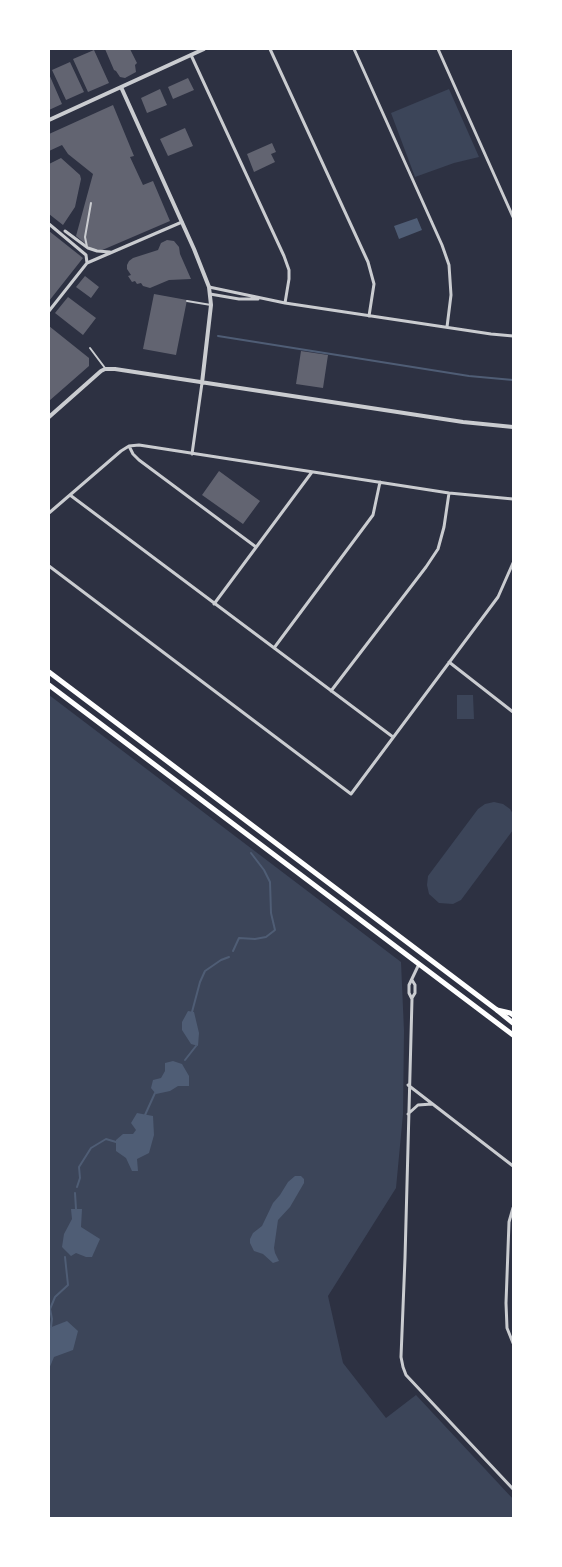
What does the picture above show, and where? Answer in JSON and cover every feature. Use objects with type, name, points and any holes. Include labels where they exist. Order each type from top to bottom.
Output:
[{"type":"main road","points":[[49,672],[513,1023]]},
{"type":"main road","points":[[49,685],[513,1035]]},
{"type":"main road","points":[[497,1010],[513,1015]]},
{"type":"street","points":[[49,120],[204,49]]},
{"type":"street","points":[[270,49],[368,262],[374,284],[369,316]]},
{"type":"street","points":[[354,49],[442,245],[449,265],[452,295],[446,327]]},
{"type":"street","points":[[438,49],[513,217]]},
{"type":"street","points":[[191,54],[284,256],[289,270],[285,302]]},
{"type":"street","points":[[121,87],[209,287],[211,305],[192,454]]},
{"type":"street","points":[[49,311],[87,263],[182,222]]},
{"type":"street","points":[[49,224],[86,255],[87,263]]},
{"type":"street","points":[[65,231],[88,248],[97,251],[113,252]]},
{"type":"street","points":[[209,287],[240,292],[264,299]]},
{"type":"street","points":[[210,294],[239,299],[264,299],[513,336]]},
{"type":"street","points":[[49,417],[101,371],[115,369],[463,422],[513,427]]},
{"type":"street","points":[[129,446],[139,460],[256,547]]},
{"type":"street","points":[[49,513],[129,446],[449,493],[513,499]]},
{"type":"street","points":[[214,604],[312,472]]},
{"type":"street","points":[[274,648],[373,515],[380,482]]},
{"type":"street","points":[[331,691],[438,549],[444,527],[449,493]]},
{"type":"street","points":[[70,495],[393,737]]},
{"type":"street","points":[[49,566],[351,794],[498,597],[513,563]]},
{"type":"street","points":[[449,662],[513,712]]},
{"type":"street","points":[[420,964],[409,985],[409,993],[412,999],[408,1086],[402,1367],[406,1375],[513,1489]]},
{"type":"street","points":[[408,1086],[513,1166]]},
{"type":"street","points":[[408,1114],[418,1105],[433,1104]]},
{"type":"street","points":[[513,1208],[509,1222],[506,1302],[507,1328],[513,1344]]},
{"type":"lane","points":[[88,248],[85,238],[92,202]]},
{"type":"lane","points":[[59,232],[65,231]]},
{"type":"lane","points":[[187,301],[211,305]]},
{"type":"lane","points":[[90,348],[105,369]]},
{"type":"shaded area","points":[[449,89],[479,157],[454,163],[415,177],[391,113]]},
{"type":"shaded area","points":[[417,218],[422,230],[399,239],[394,226]]},
{"type":"shaded area","points":[[49,695],[401,962],[404,1031],[403,1114],[396,1188],[328,1296],[343,1363],[386,1418],[416,1395],[513,1499],[513,1518],[49,1518]]},
{"type":"shaded area","points":[[457,695],[473,695],[474,719],[457,719]]},
{"type":"shaded area","points":[[494,802],[503,804],[510,809],[513,814],[513,830],[461,900],[453,904],[439,903],[429,894],[428,876],[478,809],[485,804]]},
{"type":"shaded area","points":[[188,1011],[194,1012],[199,1033],[198,1046],[191,1044],[182,1030],[182,1022]]},
{"type":"shaded area","points":[[173,1061],[182,1064],[189,1076],[189,1086],[178,1086],[170,1091],[156,1094],[151,1088],[153,1080],[161,1078],[165,1071],[165,1063]]},
{"type":"shaded area","points":[[137,1113],[153,1116],[154,1135],[149,1153],[137,1159],[138,1171],[132,1171],[126,1158],[116,1151],[116,1140],[123,1134],[133,1134],[136,1130],[131,1123]]},
{"type":"shaded area","points":[[295,1176],[301,1176],[304,1179],[304,1183],[290,1207],[278,1220],[274,1248],[279,1261],[273,1263],[263,1254],[254,1251],[250,1239],[253,1233],[262,1226],[273,1203],[288,1182]]},
{"type":"shaded area","points":[[71,1209],[82,1209],[81,1227],[100,1239],[92,1257],[76,1253],[71,1256],[62,1247],[64,1234],[72,1219]]},
{"type":"shaded area","points":[[67,1321],[78,1331],[73,1350],[54,1357],[49,1369],[49,1328]]},
{"type":"building","points":[[105,49],[130,49],[137,63],[135,65],[136,72],[125,78],[120,77],[114,70]]},
{"type":"building","points":[[94,50],[109,83],[88,92],[73,59]]},
{"type":"building","points":[[70,62],[84,92],[66,100],[52,70]]},
{"type":"building","points":[[49,74],[62,104],[49,110]]},
{"type":"building","points":[[188,78],[194,90],[173,99],[168,87]]},
{"type":"building","points":[[160,89],[167,105],[147,113],[141,98]]},
{"type":"building","points":[[113,105],[134,156],[130,157],[143,185],[153,181],[170,221],[100,251],[93,250],[76,236],[93,174],[68,154],[62,145],[49,151],[49,134]]},
{"type":"building","points":[[185,128],[193,146],[168,156],[160,139]]},
{"type":"building","points":[[272,143],[276,152],[271,154],[275,162],[254,172],[247,154]]},
{"type":"building","points":[[61,158],[80,175],[81,179],[75,207],[63,225],[49,214],[49,164]]},
{"type":"building","points":[[49,231],[83,258],[49,301]]},
{"type":"building","points":[[167,240],[174,241],[179,247],[180,254],[191,279],[169,280],[150,288],[143,286],[141,283],[137,284],[135,281],[132,282],[128,276],[131,275],[127,269],[129,261],[158,250],[161,243]]},
{"type":"building","points":[[85,276],[99,287],[91,298],[76,287]]},
{"type":"building","points":[[154,294],[187,300],[176,355],[143,349]]},
{"type":"building","points":[[68,297],[96,318],[83,335],[55,313]]},
{"type":"building","points":[[49,326],[89,358],[89,366],[49,401]]},
{"type":"building","points":[[301,351],[328,355],[323,388],[296,384]]},
{"type":"building","points":[[219,471],[260,501],[243,524],[202,495]]},
{"type":"waterway","points":[[218,336],[469,376],[513,380]]},
{"type":"waterway","points":[[233,951],[239,938],[255,939],[266,937],[275,930],[271,913],[270,882],[264,870],[251,853]]},
{"type":"waterway","points":[[192,1012],[205,971],[229,957]]},
{"type":"waterway","points":[[185,1060],[196,1046]]},
{"type":"waterway","points":[[145,1115],[155,1093]]},
{"type":"waterway","points":[[77,1187],[80,1178],[79,1167],[91,1148],[106,1139],[116,1142]]},
{"type":"waterway","points":[[75,1193],[76,1209]]},
{"type":"waterway","points":[[51,1327],[50,1309],[55,1297],[68,1285],[65,1257]]}]
